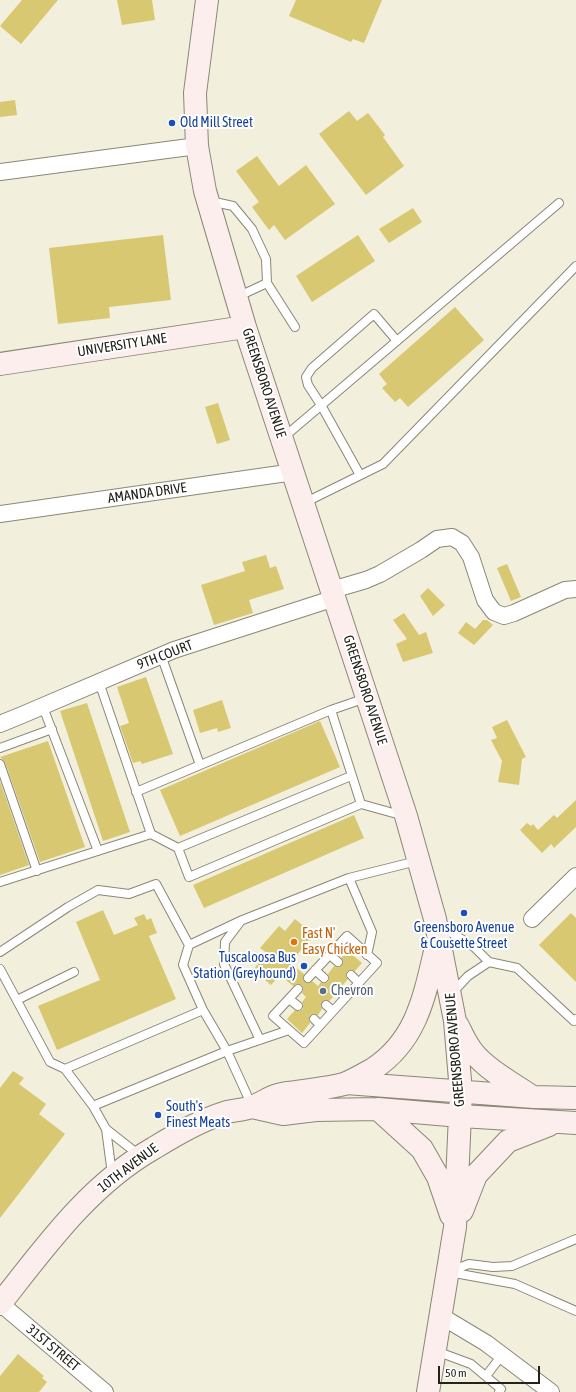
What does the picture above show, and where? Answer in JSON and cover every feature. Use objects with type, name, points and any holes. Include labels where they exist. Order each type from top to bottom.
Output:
[{"type":"main road","name":"GREENSBORO AVENUE","points":[[207,0],[195,93],[197,146],[208,200],[245,327],[294,472],[420,860],[451,994],[455,1021],[461,1092],[455,1227],[428,1392]]},
{"type":"main road","name":"UNIVERSITY LANE","points":[[0,364],[245,327]]},
{"type":"main road","points":[[344,1083],[366,1073],[381,1063],[402,1042],[412,1028],[418,1013],[437,931]]},
{"type":"main road","points":[[455,1021],[468,1046],[483,1062],[534,1097]]},
{"type":"main road","points":[[344,1083],[534,1097],[576,1098]]},
{"type":"main road","name":"10TH AVENUE","points":[[0,1304],[65,1223],[112,1177],[140,1156],[210,1118],[227,1112],[252,1107],[278,1095],[344,1083]]},
{"type":"main road","points":[[252,1107],[282,1114],[316,1110],[378,1109],[576,1123]]},
{"type":"main road","points":[[378,1109],[422,1149],[438,1177],[455,1227]]},
{"type":"main road","points":[[455,1227],[476,1175],[497,1152],[508,1141],[554,1122]]},
{"type":"street","points":[[0,172],[197,146]]},
{"type":"street","name":"AMANDA DRIVE","points":[[0,514],[294,472]]},
{"type":"street","name":"9TH COURT","points":[[0,724],[161,655],[333,594],[380,574],[437,539],[452,538],[462,543],[471,557],[485,600],[494,612],[504,616],[514,614],[565,590],[576,589]]},
{"type":"street","points":[[532,919],[576,876]]},
{"type":"street","name":"31ST STREET","points":[[0,1304],[105,1392]]},
{"type":"street","points":[[441,1316],[486,1343],[551,1392]]},
{"type":"lane","points":[[208,200],[233,206],[252,229],[266,259],[267,283],[295,327]]},
{"type":"lane","points":[[282,438],[559,203]]},
{"type":"lane","points":[[304,503],[383,464],[576,266]]},
{"type":"lane","points":[[236,298],[267,283]]},
{"type":"lane","points":[[360,475],[321,405],[308,385],[306,377],[312,368],[374,314],[397,341]]},
{"type":"lane","points":[[161,655],[200,765]]},
{"type":"lane","points":[[100,682],[151,834],[178,848],[189,877],[360,804],[406,816]]},
{"type":"lane","points":[[136,792],[331,710],[367,698]]},
{"type":"lane","points":[[43,706],[98,851]]},
{"type":"lane","points":[[331,710],[360,804]]},
{"type":"lane","points":[[0,748],[52,729]]},
{"type":"lane","points":[[0,764],[37,871]]},
{"type":"lane","points":[[178,848],[351,776]]},
{"type":"lane","points":[[0,882],[151,834]]},
{"type":"lane","points":[[189,945],[240,921],[349,878],[420,860]]},
{"type":"lane","points":[[349,878],[372,932],[367,955]]},
{"type":"lane","points":[[0,952],[68,907],[98,890],[129,894],[156,884],[189,945],[183,965],[203,1010],[227,1051],[252,1107]]},
{"type":"lane","points":[[240,921],[225,942],[224,964],[260,1040]]},
{"type":"lane","points":[[437,931],[474,947],[489,962],[517,968],[574,1021],[576,1019]]},
{"type":"lane","points":[[298,990],[273,1016],[304,1043],[317,1022],[333,1011],[377,963],[347,936],[308,978]]},
{"type":"lane","points":[[330,955],[338,962]]},
{"type":"lane","points":[[451,994],[468,976],[489,962]]},
{"type":"lane","points":[[0,969],[50,1062],[65,1069],[93,1106],[106,1130],[112,1177]]},
{"type":"lane","points":[[316,970],[324,978]]},
{"type":"lane","points":[[17,1000],[74,972]]},
{"type":"lane","points":[[351,975],[359,983]]},
{"type":"lane","points":[[338,990],[346,997]]},
{"type":"lane","points":[[289,999],[298,1006]]},
{"type":"lane","points":[[326,1005],[333,1011]]},
{"type":"lane","points":[[65,1069],[203,1010]]},
{"type":"lane","points":[[93,1106],[227,1051],[289,1030]]},
{"type":"lane","points":[[106,1130],[140,1156]]},
{"type":"lane","points":[[448,1272],[469,1264],[493,1267],[512,1266],[576,1239]]},
{"type":"lane","points":[[448,1272],[515,1284],[576,1311]]},
{"type":"lane","points":[[435,1351],[471,1364],[501,1389],[498,1392]]},
{"type":"lane","points":[[486,1376],[502,1355]]},
{"type":"building","points":[[22,0],[58,0],[21,44],[0,26]]},
{"type":"building","points":[[117,0],[152,0],[155,20],[122,25]]},
{"type":"building","points":[[296,0],[382,0],[364,43],[353,39],[351,42],[289,16]]},
{"type":"building","points":[[15,100],[17,115],[0,117],[0,102]]},
{"type":"building","points":[[349,111],[357,121],[368,113],[385,135],[383,137],[404,166],[366,195],[319,134]]},
{"type":"building","points":[[257,156],[279,186],[306,165],[335,204],[285,240],[274,225],[269,230],[252,207],[259,202],[236,171]]},
{"type":"building","points":[[413,208],[422,222],[389,243],[379,229]]},
{"type":"building","points":[[163,235],[171,300],[109,307],[110,318],[58,324],[49,248]]},
{"type":"building","points":[[358,235],[375,261],[312,302],[296,276]]},
{"type":"building","points":[[455,307],[484,340],[408,407],[400,398],[395,402],[382,388],[387,384],[379,374]]},
{"type":"building","points":[[218,403],[230,440],[217,444],[205,407]]},
{"type":"building","points":[[266,555],[270,568],[276,566],[284,589],[249,600],[253,613],[214,625],[201,585],[245,571],[242,562]]},
{"type":"building","points":[[507,564],[521,597],[511,601],[497,568]]},
{"type":"building","points":[[428,588],[445,605],[433,616],[420,596]]},
{"type":"building","points":[[404,613],[419,635],[426,632],[433,653],[403,662],[396,644],[407,639],[393,620]]},
{"type":"building","points":[[483,620],[487,620],[493,625],[474,645],[458,633],[466,622],[475,629]]},
{"type":"building","points":[[146,677],[173,754],[142,764],[140,761],[133,763],[120,726],[129,723],[117,687]]},
{"type":"building","points":[[222,700],[231,728],[218,732],[217,728],[200,733],[193,710]]},
{"type":"building","points":[[87,703],[130,832],[103,841],[60,711]]},
{"type":"building","points":[[507,720],[526,757],[522,759],[519,785],[498,782],[502,761],[491,740],[497,738],[492,727]]},
{"type":"building","points":[[320,721],[340,767],[180,836],[160,790]]},
{"type":"building","points":[[48,741],[85,847],[40,862],[5,762],[0,757]]},
{"type":"building","points":[[0,781],[29,865],[0,875]]},
{"type":"building","points":[[576,800],[576,827],[554,848],[551,844],[542,853],[520,830],[527,823],[531,826],[533,824],[538,830],[554,815],[557,818]]},
{"type":"building","points":[[354,815],[364,838],[204,908],[193,885]]},
{"type":"building","points":[[103,910],[114,935],[138,925],[134,918],[144,914],[147,920],[151,918],[157,933],[149,936],[176,999],[57,1050],[38,1006],[100,980],[76,922]]},
{"type":"building","points":[[571,913],[576,918],[576,982],[539,945]]},
{"type":"building","points":[[295,919],[314,935],[290,963],[304,974],[303,979],[305,982],[309,983],[312,981],[318,986],[321,982],[328,982],[328,974],[334,966],[339,967],[342,965],[343,961],[341,958],[348,951],[362,963],[355,971],[347,971],[346,976],[348,979],[342,986],[337,985],[334,987],[333,991],[335,995],[329,1001],[325,1000],[322,1002],[322,1009],[318,1015],[310,1015],[310,1023],[302,1033],[287,1019],[295,1010],[300,1011],[303,1009],[302,1002],[306,997],[302,993],[302,985],[297,984],[293,986],[280,975],[271,985],[253,970],[267,953],[260,948],[279,926],[285,931]]},
{"type":"building","points":[[13,1071],[24,1078],[19,1084],[46,1104],[39,1114],[65,1134],[0,1218],[0,1088]]},
{"type":"building","points":[[18,1354],[44,1376],[42,1378],[47,1382],[39,1392],[0,1392],[0,1376]]},
{"type":"place","name":"Old Mill Street","points":[[172,123]]},
{"type":"place","name":"Greensboro Avenue & Cousette Street","points":[[464,913]]},
{"type":"place","name":"Fast N' Easy Chicken","points":[[294,942]]},
{"type":"place","name":"Tuscaloosa Bus Station (Greyhound)","points":[[304,966]]},
{"type":"place","name":"Chevron","points":[[323,991]]},
{"type":"place","name":"South's Finest Meats","points":[[158,1115]]}]
